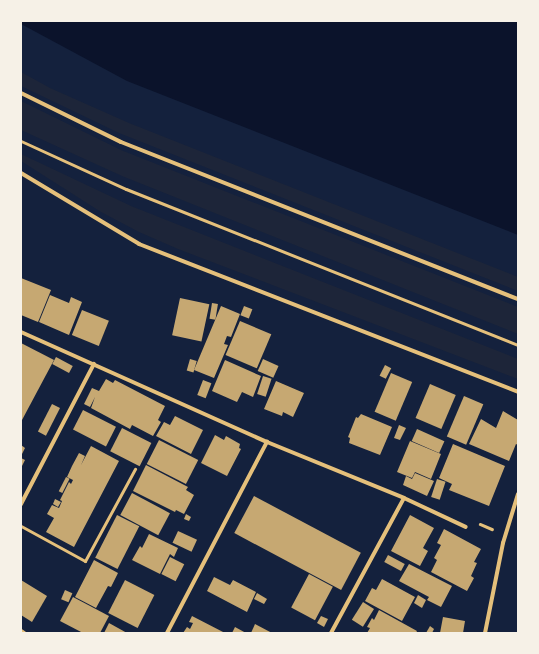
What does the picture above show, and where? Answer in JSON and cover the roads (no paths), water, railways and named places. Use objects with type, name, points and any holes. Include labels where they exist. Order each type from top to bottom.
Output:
[{"type":"street","points":[[21,93],[120,142],[518,299]]},
{"type":"street","points":[[21,173],[139,244],[518,392]]},
{"type":"street","points":[[21,332],[267,442],[404,498],[466,526]]},
{"type":"street","points":[[21,504],[94,364]]},
{"type":"street","points":[[167,633],[267,442]]},
{"type":"street","points":[[485,633],[505,535],[518,494]]},
{"type":"street","points":[[331,633],[404,498]]},
{"type":"lane","points":[[21,141],[126,190],[518,345]]},
{"type":"lane","points":[[21,526],[85,561],[135,469]]}]
